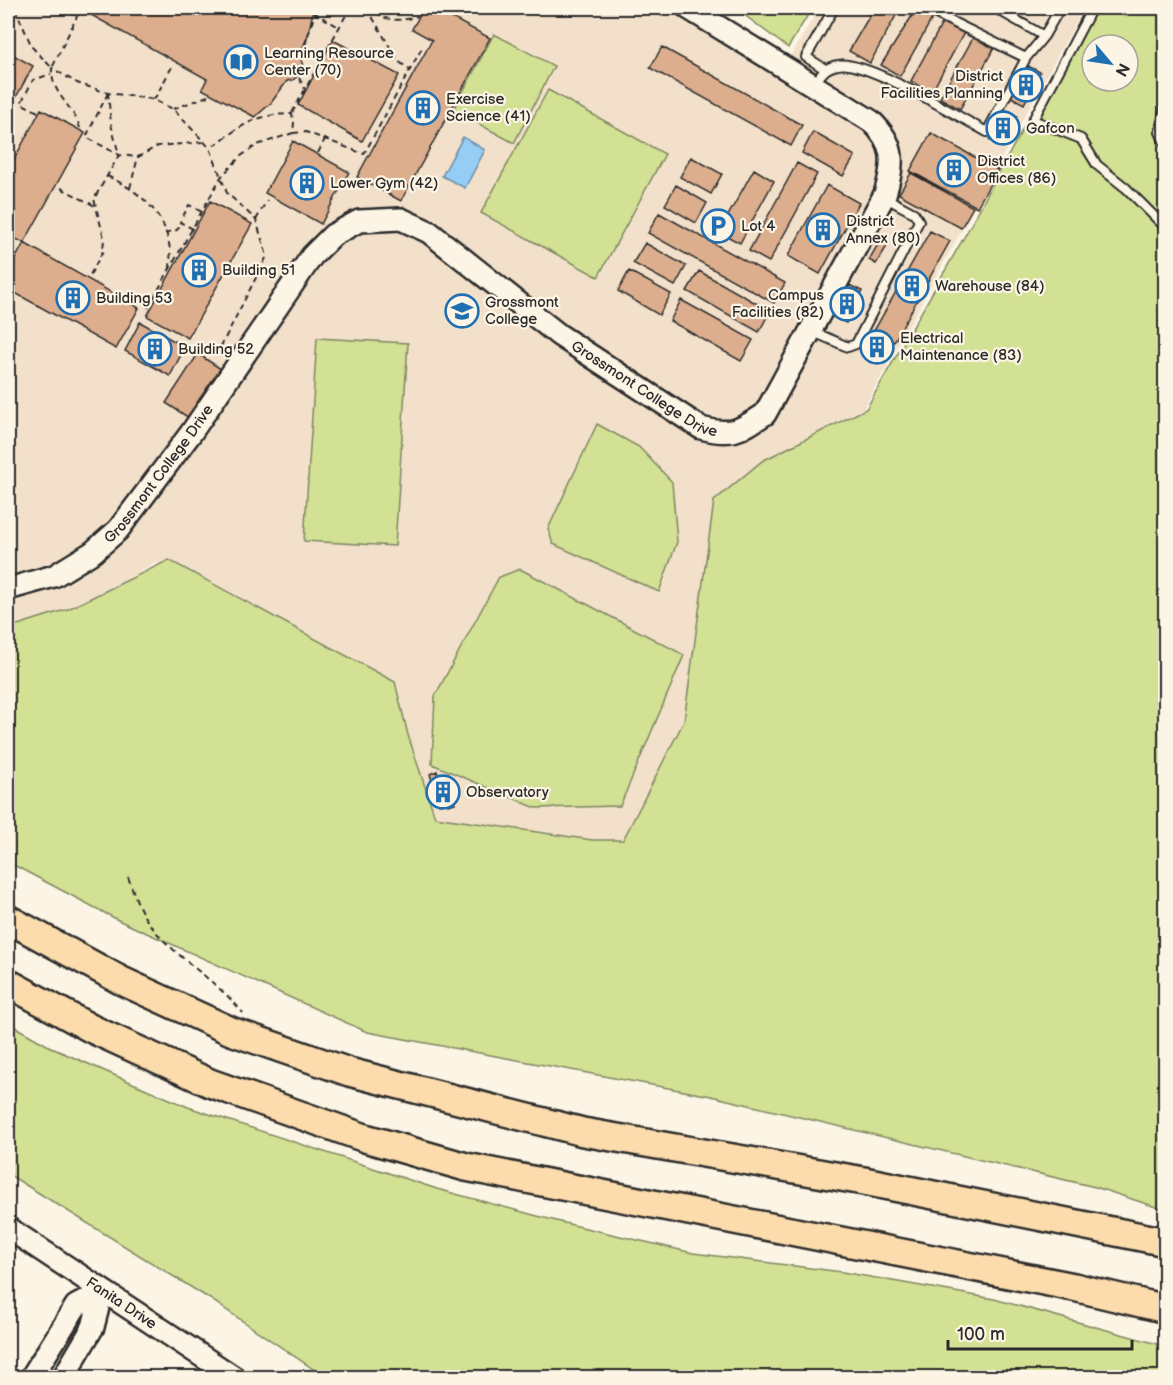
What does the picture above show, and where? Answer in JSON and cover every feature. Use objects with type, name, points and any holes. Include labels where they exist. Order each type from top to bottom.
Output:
[{"type":"highway","points":[[8,919],[122,981],[231,1031],[349,1072],[583,1132],[876,1183],[1166,1242]]},
{"type":"highway","points":[[8,983],[92,1029],[210,1083],[365,1138],[466,1167],[1051,1282],[1166,1309]]},
{"type":"street","name":"Grossmont College Drive","points":[[8,589],[54,576],[93,552],[118,530],[146,495],[236,368],[312,256],[333,235],[358,221],[401,219],[429,232],[559,335],[701,428],[739,432],[765,414],[883,197],[890,178],[892,150],[883,133],[871,121],[819,77],[688,8]]},
{"type":"street","name":"Fanita Drive","points":[[8,1228],[102,1292],[235,1377]]},
{"type":"street","points":[[31,1377],[75,1306],[102,1292]]},
{"type":"street","points":[[63,1377],[93,1327],[102,1292]]},
{"type":"lane","points":[[834,8],[806,57],[819,77],[840,64],[856,66],[891,81],[987,132],[1026,57],[1044,36],[1060,8]]},
{"type":"lane","points":[[924,8],[1026,57]]},
{"type":"lane","points":[[995,8],[1044,36]]},
{"type":"lane","points":[[1092,8],[1033,120],[1081,139],[1097,165],[1126,188],[1166,228]]},
{"type":"lane","points":[[1166,102],[1160,132],[1166,145]]},
{"type":"lane","points":[[810,330],[848,347],[856,344],[919,222],[914,213],[883,197]]},
{"type":"path","points":[[15,8],[32,47],[52,68],[77,83],[108,93],[154,100],[173,109],[210,148],[227,193],[256,220],[267,256],[218,352],[236,368]]},
{"type":"path","points":[[60,8],[77,16]]},
{"type":"path","points":[[80,128],[78,120],[53,86],[51,75],[52,68],[81,8]]},
{"type":"path","points":[[293,133],[292,114],[350,8]]},
{"type":"path","points":[[367,8],[398,61],[410,70]]},
{"type":"path","points":[[376,8],[397,13],[415,8]]},
{"type":"path","points":[[381,9],[380,16],[388,19],[402,20],[418,16]]},
{"type":"path","points":[[302,54],[315,13],[339,27]]},
{"type":"path","points":[[148,308],[221,177],[241,156],[257,145],[293,133],[306,132],[364,154],[423,46]]},
{"type":"path","points":[[154,100],[174,63]]},
{"type":"path","points":[[305,68],[317,68]]},
{"type":"path","points":[[38,112],[21,103],[33,80],[51,75]]},
{"type":"path","points":[[298,78],[305,89]]},
{"type":"path","points":[[90,275],[103,251],[104,238],[103,224],[94,199],[119,155],[111,124],[108,93]]},
{"type":"path","points":[[108,93],[86,137],[119,155],[138,157],[158,146],[204,142]]},
{"type":"path","points":[[173,109],[208,96]]},
{"type":"path","points":[[210,148],[250,121],[268,114],[292,114]]},
{"type":"path","points":[[318,153],[325,140]]},
{"type":"path","points":[[130,188],[138,157]]},
{"type":"path","points":[[107,176],[130,188],[149,203],[165,233],[170,270]]},
{"type":"path","points":[[61,188],[95,206]]},
{"type":"path","points":[[256,220],[267,200]]},
{"type":"path","points":[[165,233],[174,232],[182,223],[189,205],[202,212]]},
{"type":"path","points":[[182,223],[193,229]]},
{"type":"path","points":[[128,877],[144,916],[159,935],[229,996],[248,1020]]},
{"type":"shaded area","name":"Grossmont College","points":[[8,8],[712,8],[789,59],[819,8],[1084,8],[615,860],[435,817],[382,688],[155,562],[49,631],[8,634]]},
{"type":"green space","points":[[735,8],[812,8],[788,48]]},
{"type":"green space","points":[[1088,8],[1165,8],[1165,1210],[1095,1187],[711,1096],[367,1032],[120,921],[8,862],[8,628],[68,609],[169,560],[395,682],[408,735],[435,817],[592,840],[623,840],[684,721],[714,501],[762,461],[866,409],[967,232]]},
{"type":"green space","points":[[494,34],[554,66],[514,143],[453,110]]},
{"type":"green space","points":[[548,90],[665,154],[598,277],[481,213]]},
{"type":"green space","points":[[317,338],[408,343],[395,546],[304,541]]},
{"type":"green space","points":[[597,424],[639,447],[672,482],[677,542],[659,592],[553,544],[548,529]]},
{"type":"green space","points":[[520,569],[684,655],[620,806],[536,808],[432,764],[435,696],[499,577]]},
{"type":"green space","points":[[8,1023],[54,1049],[188,1107],[437,1189],[560,1222],[693,1253],[842,1272],[994,1299],[1165,1346],[1165,1377],[325,1377],[210,1299],[8,1174]]},
{"type":"water","points":[[463,137],[485,150],[465,188],[442,176]]},
{"type":"building","name":"Learning Resource Center (70)","points":[[86,8],[305,8],[313,12],[308,35],[300,55],[304,70],[293,80],[287,81],[271,103],[255,117],[202,89],[207,79],[84,11]]},
{"type":"building","name":"Exercise Science (41)","points":[[424,8],[433,8],[490,38],[401,201],[357,177],[432,40],[412,29]]},
{"type":"building","points":[[874,8],[900,8],[870,63],[849,51]]},
{"type":"building","points":[[917,8],[934,15],[900,76],[881,65]]},
{"type":"building","points":[[944,20],[965,31],[931,93],[911,81]]},
{"type":"building","points":[[974,36],[994,48],[960,109],[940,98]]},
{"type":"building","points":[[333,40],[399,75],[362,141],[298,105]]},
{"type":"building","points":[[662,47],[802,125],[791,146],[650,68]]},
{"type":"building","points":[[8,52],[33,66],[8,112]]},
{"type":"building","name":"District Facilities Planning","points":[[1028,66],[1040,72],[1024,104],[1011,97]]},
{"type":"building","points":[[41,109],[85,133],[24,243],[8,235],[8,171]]},
{"type":"building","name":"Gafcon","points":[[1005,110],[1017,116],[1001,146],[989,140]]},
{"type":"building","points":[[813,132],[855,156],[843,176],[802,153]]},
{"type":"building","name":"District Offices (86)","points":[[931,133],[998,170],[977,207],[910,171]]},
{"type":"building","name":"Lower Gym (42)","points":[[293,141],[349,172],[321,224],[265,193]]},
{"type":"building","points":[[691,157],[722,174],[711,194],[680,177]]},
{"type":"building","points":[[797,163],[817,174],[769,262],[749,251]]},
{"type":"building","points":[[754,169],[774,181],[740,243],[719,232]]},
{"type":"building","points":[[911,173],[973,207],[961,228],[899,194]]},
{"type":"building","points":[[676,185],[707,203],[696,223],[665,205]]},
{"type":"building","name":"District Annex (80)","points":[[827,185],[859,203],[820,274],[788,256]]},
{"type":"building","name":"Building 51","points":[[210,201],[252,224],[188,338],[147,316]]},
{"type":"building","points":[[659,213],[785,283],[774,303],[648,233]]},
{"type":"building","name":"Warehouse (84)","points":[[930,231],[950,241],[894,342],[874,331]]},
{"type":"building","points":[[881,239],[889,243],[876,264],[869,260]]},
{"type":"building","name":"Building 53","points":[[24,243],[139,308],[116,349],[8,289],[8,272]]},
{"type":"building","points":[[645,243],[686,266],[675,286],[633,263]]},
{"type":"building","points":[[629,271],[671,294],[659,315],[618,291]]},
{"type":"building","points":[[699,271],[770,311],[759,332],[687,291]]},
{"type":"building","name":"Campus Facilities (82)","points":[[849,285],[862,291],[846,323],[833,317]]},
{"type":"building","points":[[681,300],[753,340],[741,361],[670,321]]},
{"type":"building","name":"Building 52","points":[[140,322],[185,347],[170,376],[125,351]]},
{"type":"building","name":"Electrical Maintenance (83)","points":[[875,334],[890,343],[880,360],[865,351]]},
{"type":"building","points":[[198,354],[221,369],[189,418],[166,403]]},
{"type":"building","name":"Observatory","points":[[437,771],[442,787],[448,785],[455,803],[448,805],[446,801],[439,804],[430,774]]},
{"type":"place","name":"Learning Resource Center (70)","points":[[241,62]]},
{"type":"place","name":"District Facilities Planning","points":[[1026,85]]},
{"type":"place","name":"Exercise Science (41)","points":[[423,108]]},
{"type":"place","name":"Gafcon","points":[[1003,128]]},
{"type":"place","name":"District Offices (86)","points":[[954,170]]},
{"type":"place","name":"Lower Gym (42)","points":[[307,183]]},
{"type":"place","name":"Lot 4","points":[[718,226]]},
{"type":"place","name":"District Annex (80)","points":[[823,230]]},
{"type":"place","name":"Building 51","points":[[199,270]]},
{"type":"place","name":"Warehouse (84)","points":[[912,286]]},
{"type":"place","name":"Building 53","points":[[73,298]]},
{"type":"place","name":"Campus Facilities (82)","points":[[847,304]]},
{"type":"place","name":"Grossmont College","points":[[462,311]]},
{"type":"place","name":"Electrical Maintenance (83)","points":[[877,347]]},
{"type":"place","name":"Building 52","points":[[155,349]]},
{"type":"place","name":"Observatory","points":[[443,792]]}]
